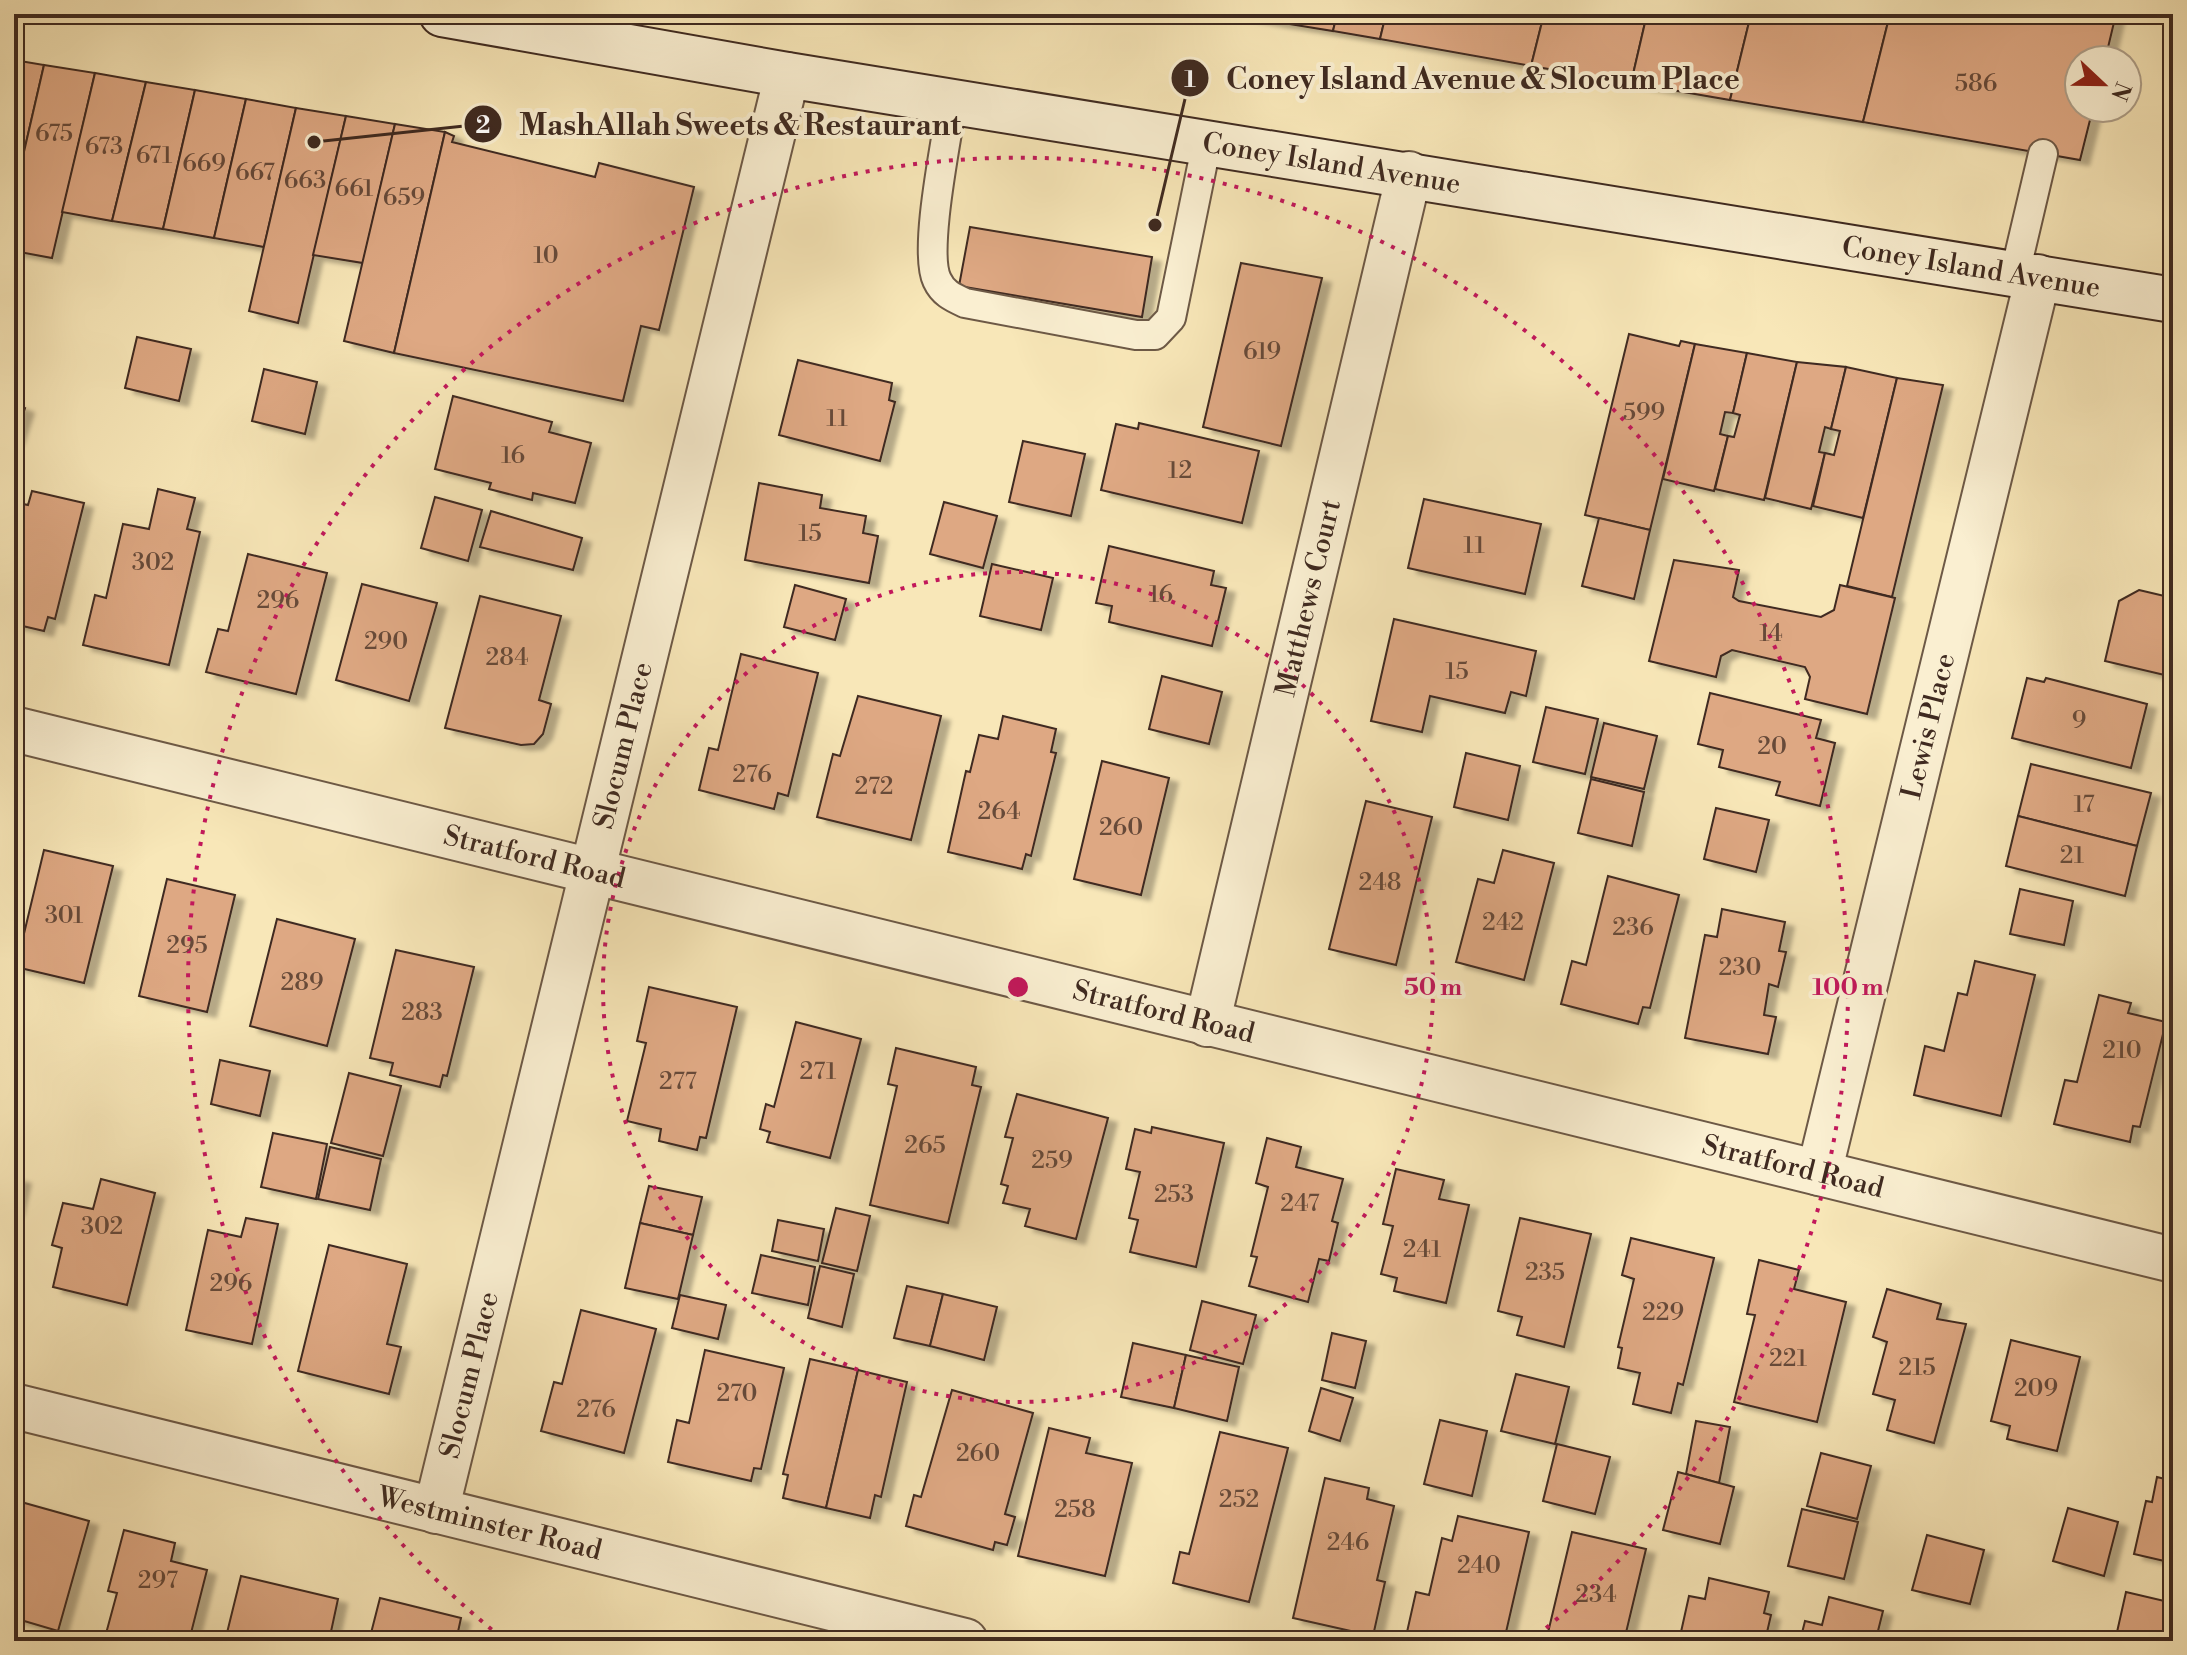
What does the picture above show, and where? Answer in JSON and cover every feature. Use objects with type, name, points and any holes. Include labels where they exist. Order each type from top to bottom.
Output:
[{"type":"street","name":"Coney Island Avenue","points":[[442,14],[504,19],[787,75],[2173,300]]},
{"type":"street","name":"Slocum Place","points":[[436,1511],[787,75]]},
{"type":"street","name":"Matthews Court","points":[[1207,1024],[1409,174]]},
{"type":"street","name":"Lewis Place","points":[[1819,1173],[2027,275]]},
{"type":"street","name":"Stratford Road","points":[[14,729],[2173,1260]]},
{"type":"street","name":"Westminster Road","points":[[14,1406],[965,1641]]},
{"type":"lane","points":[[952,102],[933,246],[936,278],[948,295],[965,303],[1136,335],[1155,335],[1171,318],[1207,142]]},
{"type":"lane","points":[[2027,275],[2043,154]]},
{"type":"building","points":[[1233,14],[1286,14],[1283,23]]},
{"type":"building","points":[[1286,14],[1337,14],[1333,31],[1283,23]]},
{"type":"building","points":[[1337,14],[1386,14],[1380,39],[1333,31]]},
{"type":"building","points":[[1386,14],[1544,14],[1531,66],[1380,39]]},
{"type":"building","points":[[1544,14],[1647,14],[1631,83],[1531,66]]},
{"type":"building","points":[[1647,14],[1751,14],[1730,100],[1631,83]]},
{"type":"building","points":[[1751,14],[1890,14],[1863,122],[1730,100]]},
{"type":"building","points":[[1890,14],[2116,14],[2109,44],[2063,44],[2063,124],[2089,124],[2080,160],[1863,122]]},
{"type":"building","points":[[14,60],[44,65],[14,195]]},
{"type":"building","points":[[44,65],[95,73],[52,258],[14,251],[20,205],[14,204],[14,195]]},
{"type":"building","points":[[95,73],[146,82],[112,221],[62,212]]},
{"type":"building","points":[[146,82],[195,90],[163,229],[112,221]]},
{"type":"building","points":[[195,90],[246,99],[214,238],[163,229]]},
{"type":"building","points":[[246,99],[296,108],[264,247],[214,238]]},
{"type":"building","points":[[296,108],[346,116],[298,323],[249,311]]},
{"type":"building","points":[[346,116],[395,124],[363,263],[313,255]]},
{"type":"building","points":[[395,124],[445,132],[394,353],[344,341]]},
{"type":"building","points":[[445,132],[454,136],[452,142],[595,177],[599,163],[694,187],[659,330],[641,326],[623,401],[394,353]]},
{"type":"building","points":[[970,227],[1152,257],[1142,317],[959,286]]},
{"type":"building","points":[[1241,263],[1322,278],[1281,446],[1203,427]]},
{"type":"building","points":[[1629,334],[1679,346],[1681,341],[1695,344],[1650,530],[1585,515]]},
{"type":"building","points":[[137,337],[191,349],[179,401],[125,388]]},
{"type":"building","points":[[1695,344],[1747,353],[1733,413],[1725,412],[1720,434],[1728,436],[1714,491],[1663,479]]},
{"type":"building","points":[[1747,353],[1797,362],[1764,500],[1715,489],[1728,436],[1734,437],[1740,415],[1733,413]]},
{"type":"building","points":[[798,360],[892,383],[889,400],[895,402],[880,461],[779,435]]},
{"type":"building","points":[[1797,362],[1846,367],[1831,429],[1825,427],[1819,452],[1825,453],[1811,509],[1765,498]]},
{"type":"building","points":[[1846,367],[1897,378],[1863,518],[1813,506],[1825,453],[1834,455],[1840,431],[1831,429]]},
{"type":"building","points":[[264,369],[317,382],[305,434],[252,421]]},
{"type":"building","points":[[1897,378],[1943,385],[1892,597],[1847,586]]},
{"type":"building","points":[[453,396],[552,422],[549,432],[591,443],[575,503],[533,493],[532,500],[489,489],[491,483],[435,469]]},
{"type":"building","points":[[14,404],[25,408],[14,441]]},
{"type":"building","points":[[1139,423],[1259,451],[1242,523],[1101,490],[1116,424],[1138,429]]},
{"type":"building","points":[[1023,441],[1085,454],[1071,516],[1009,502]]},
{"type":"building","points":[[759,483],[822,495],[820,508],[866,516],[863,533],[878,536],[869,583],[745,560]]},
{"type":"building","points":[[158,489],[195,498],[187,529],[200,532],[169,665],[83,645],[95,595],[106,598],[123,524],[149,529]]},
{"type":"building","points":[[32,491],[84,503],[55,619],[48,617],[44,631],[14,624],[14,502],[28,505]]},
{"type":"building","points":[[435,497],[482,510],[468,561],[421,548]]},
{"type":"building","points":[[1424,499],[1541,524],[1525,594],[1408,568]]},
{"type":"building","points":[[944,502],[997,516],[983,568],[930,554]]},
{"type":"building","points":[[491,511],[582,538],[573,570],[480,547]]},
{"type":"building","points":[[1599,518],[1650,530],[1634,599],[1582,586]]},
{"type":"building","points":[[1109,546],[1214,571],[1211,585],[1226,588],[1212,646],[1109,622],[1112,606],[1096,603]]},
{"type":"building","points":[[248,554],[327,573],[296,694],[206,672],[218,629],[228,631]]},
{"type":"building","points":[[1674,560],[1739,570],[1733,597],[1739,601],[1821,617],[1834,610],[1840,585],[1895,598],[1867,714],[1805,699],[1810,677],[1805,667],[1732,650],[1721,656],[1716,677],[1649,661]]},
{"type":"building","points":[[992,564],[1053,578],[1041,630],[980,616]]},
{"type":"building","points":[[362,584],[437,603],[409,701],[336,680]]},
{"type":"building","points":[[795,585],[846,599],[835,640],[784,627]]},
{"type":"building","points":[[2139,590],[2173,598],[2173,677],[2105,661],[2119,601]]},
{"type":"building","points":[[480,596],[561,616],[539,700],[551,704],[543,734],[534,744],[521,745],[445,728]]},
{"type":"building","points":[[1394,619],[1536,651],[1526,696],[1511,692],[1505,713],[1430,696],[1422,732],[1371,721]]},
{"type":"building","points":[[741,654],[818,673],[788,796],[778,793],[774,809],[699,790],[709,748],[718,750]]},
{"type":"building","points":[[1162,676],[1222,692],[1209,744],[1149,729]]},
{"type":"building","points":[[2027,678],[2044,682],[2046,678],[2147,704],[2131,768],[2012,738]]},
{"type":"building","points":[[1710,693],[1821,720],[1816,738],[1835,743],[1820,806],[1776,795],[1780,782],[1719,767],[1723,750],[1698,744]]},
{"type":"building","points":[[858,696],[941,716],[911,840],[817,817],[833,754],[840,756]]},
{"type":"building","points":[[1546,707],[1598,719],[1585,774],[1533,762]]},
{"type":"building","points":[[1003,716],[1056,729],[1051,752],[1056,753],[1031,856],[1026,854],[1022,869],[948,852],[966,771],[970,772],[979,735],[998,739]]},
{"type":"building","points":[[1604,723],[1657,736],[1644,789],[1591,777]]},
{"type":"building","points":[[1466,753],[1520,766],[1508,820],[1454,807]]},
{"type":"building","points":[[1102,761],[1169,778],[1141,895],[1074,879]]},
{"type":"building","points":[[2031,764],[2151,793],[2137,846],[2018,816]]},
{"type":"building","points":[[1591,779],[1644,792],[1632,846],[1578,833]]},
{"type":"building","points":[[1366,801],[1432,817],[1396,965],[1329,949]]},
{"type":"building","points":[[1716,808],[1769,820],[1756,872],[1704,859]]},
{"type":"building","points":[[2018,816],[2137,846],[2125,896],[2006,866]]},
{"type":"building","points":[[44,850],[113,866],[84,983],[16,967]]},
{"type":"building","points":[[1503,850],[1554,863],[1524,980],[1456,962],[1478,879],[1494,883]]},
{"type":"building","points":[[1608,876],[1679,895],[1650,1008],[1643,1007],[1638,1024],[1561,1004],[1572,961],[1586,965]]},
{"type":"building","points":[[167,879],[235,895],[207,1012],[139,996]]},
{"type":"building","points":[[2020,889],[2073,901],[2064,945],[2010,934]]},
{"type":"building","points":[[1722,909],[1785,922],[1779,951],[1786,952],[1778,987],[1769,984],[1764,1015],[1776,1017],[1768,1054],[1685,1038],[1705,935],[1717,937]]},
{"type":"building","points":[[277,919],[355,939],[327,1046],[250,1026]]},
{"type":"building","points":[[396,950],[474,967],[447,1076],[443,1075],[440,1087],[390,1075],[393,1063],[370,1058]]},
{"type":"building","points":[[1975,961],[2035,975],[2001,1116],[1914,1095],[1925,1046],[1944,1051],[1958,993],[1967,995]]},
{"type":"building","points":[[649,987],[737,1007],[706,1138],[700,1137],[697,1150],[659,1141],[661,1129],[627,1121],[646,1043],[637,1041]]},
{"type":"building","points":[[2099,995],[2131,1003],[2128,1013],[2166,1022],[2140,1127],[2133,1126],[2130,1142],[2054,1124],[2065,1080],[2077,1082]]},
{"type":"building","points":[[796,1022],[861,1039],[830,1158],[767,1142],[770,1132],[760,1129],[766,1104],[774,1107]]},
{"type":"building","points":[[896,1048],[976,1067],[972,1085],[981,1087],[948,1223],[870,1205],[897,1086],[888,1084]]},
{"type":"building","points":[[220,1060],[270,1071],[260,1116],[211,1104]]},
{"type":"building","points":[[349,1073],[401,1086],[383,1156],[331,1143]]},
{"type":"building","points":[[2173,1075],[2173,1106],[2165,1104]]},
{"type":"building","points":[[1017,1094],[1108,1118],[1076,1239],[1025,1226],[1030,1209],[1003,1203],[1008,1186],[1001,1184],[1013,1138],[1005,1137]]},
{"type":"building","points":[[1152,1127],[1224,1143],[1196,1267],[1130,1252],[1138,1220],[1129,1218],[1140,1172],[1126,1169],[1135,1129],[1151,1133]]},
{"type":"building","points":[[273,1133],[327,1144],[316,1199],[261,1187]]},
{"type":"building","points":[[1267,1138],[1301,1147],[1296,1167],[1343,1179],[1332,1221],[1338,1223],[1329,1261],[1319,1259],[1308,1302],[1249,1286],[1257,1257],[1251,1256],[1268,1187],[1256,1183]]},
{"type":"building","points":[[330,1147],[381,1159],[370,1210],[318,1199]]},
{"type":"building","points":[[1396,1169],[1444,1180],[1439,1199],[1469,1205],[1446,1303],[1394,1291],[1397,1278],[1381,1274],[1393,1226],[1383,1224]]},
{"type":"building","points":[[14,1177],[22,1179],[14,1212]]},
{"type":"building","points":[[101,1179],[155,1193],[127,1305],[53,1287],[62,1248],[52,1245],[63,1203],[93,1209]]},
{"type":"building","points":[[649,1186],[702,1197],[693,1235],[640,1223]]},
{"type":"building","points":[[836,1208],[870,1216],[857,1271],[822,1263]]},
{"type":"building","points":[[246,1218],[278,1224],[252,1344],[186,1330],[208,1230],[241,1237]]},
{"type":"building","points":[[1520,1218],[1591,1234],[1564,1347],[1517,1335],[1522,1317],[1498,1311]]},
{"type":"building","points":[[778,1220],[824,1229],[818,1261],[772,1251]]},
{"type":"building","points":[[640,1223],[693,1235],[678,1299],[625,1288]]},
{"type":"building","points":[[1631,1238],[1714,1258],[1683,1385],[1678,1383],[1671,1413],[1633,1404],[1640,1373],[1618,1368],[1622,1348],[1618,1347],[1634,1279],[1622,1275]]},
{"type":"building","points":[[329,1245],[407,1264],[387,1344],[401,1347],[389,1394],[298,1371]]},
{"type":"building","points":[[761,1255],[815,1267],[808,1305],[752,1293]]},
{"type":"building","points":[[1759,1260],[1799,1270],[1794,1289],[1846,1302],[1817,1422],[1734,1402],[1755,1315],[1747,1314]]},
{"type":"building","points":[[820,1266],[854,1274],[842,1327],[808,1318]]},
{"type":"building","points":[[907,1286],[943,1294],[930,1346],[894,1338]]},
{"type":"building","points":[[1887,1289],[1941,1304],[1937,1319],[1966,1324],[1934,1443],[1887,1430],[1895,1400],[1873,1394],[1887,1342],[1873,1337]]},
{"type":"building","points":[[943,1294],[997,1307],[984,1360],[930,1346]]},
{"type":"building","points":[[680,1295],[726,1305],[718,1339],[672,1328]]},
{"type":"building","points":[[1202,1301],[1256,1315],[1243,1364],[1190,1350]]},
{"type":"building","points":[[581,1310],[656,1329],[624,1453],[541,1431],[554,1382],[562,1384]]},
{"type":"building","points":[[1332,1333],[1366,1341],[1355,1388],[1322,1380]]},
{"type":"building","points":[[2011,1340],[2080,1357],[2057,1451],[2007,1439],[2010,1426],[1991,1421]]},
{"type":"building","points":[[1133,1343],[1186,1355],[1174,1408],[1121,1397]]},
{"type":"building","points":[[705,1350],[784,1368],[761,1469],[754,1468],[751,1481],[668,1462],[677,1420],[689,1423]]},
{"type":"building","points":[[1186,1355],[1239,1367],[1227,1421],[1174,1408]]},
{"type":"building","points":[[810,1359],[858,1370],[826,1508],[783,1498],[788,1475],[783,1474]]},
{"type":"building","points":[[858,1370],[907,1382],[881,1497],[875,1495],[870,1518],[826,1508]]},
{"type":"building","points":[[1516,1374],[1569,1387],[1555,1444],[1501,1431]]},
{"type":"building","points":[[1321,1388],[1353,1398],[1340,1441],[1309,1431]]},
{"type":"building","points":[[952,1390],[1033,1413],[1005,1514],[1015,1517],[1007,1545],[995,1542],[993,1550],[906,1526],[914,1495],[921,1497]]},
{"type":"building","points":[[1440,1420],[1487,1431],[1472,1496],[1424,1484]]},
{"type":"building","points":[[1696,1421],[1730,1427],[1719,1483],[1686,1474]]},
{"type":"building","points":[[1049,1428],[1090,1438],[1086,1453],[1132,1463],[1105,1576],[1018,1556]]},
{"type":"building","points":[[1220,1432],[1288,1448],[1249,1602],[1173,1583],[1180,1552],[1189,1554]]},
{"type":"building","points":[[1557,1444],[1610,1457],[1595,1514],[1543,1501]]},
{"type":"building","points":[[1821,1453],[1871,1466],[1857,1519],[1807,1506]]},
{"type":"building","points":[[1678,1472],[1734,1487],[1720,1544],[1663,1530]]},
{"type":"building","points":[[2157,1477],[2173,1481],[2173,1563],[2134,1554],[2146,1501],[2152,1502]]},
{"type":"building","points":[[1325,1478],[1369,1488],[1367,1499],[1394,1506],[1377,1580],[1385,1582],[1373,1636],[1293,1618]]},
{"type":"building","points":[[14,1500],[89,1521],[58,1631],[14,1618]]},
{"type":"building","points":[[2068,1508],[2118,1522],[2104,1576],[2053,1561]]},
{"type":"building","points":[[1802,1509],[1858,1522],[1844,1579],[1788,1566]]},
{"type":"building","points":[[1458,1516],[1529,1532],[1504,1641],[1405,1641],[1416,1592],[1429,1595],[1442,1538],[1452,1541]]},
{"type":"building","points":[[124,1530],[175,1543],[171,1561],[207,1570],[189,1641],[104,1641],[117,1593],[108,1591]]},
{"type":"building","points":[[1572,1532],[1646,1549],[1624,1641],[1546,1641]]},
{"type":"building","points":[[1927,1535],[1984,1550],[1970,1604],[1912,1590]]},
{"type":"building","points":[[241,1576],[338,1599],[329,1641],[225,1641]]},
{"type":"building","points":[[1709,1578],[1769,1592],[1764,1613],[1771,1615],[1765,1641],[1679,1641],[1689,1596],[1705,1599]]},
{"type":"building","points":[[2126,1592],[2173,1603],[2173,1641],[2115,1641]]},
{"type":"building","points":[[1829,1597],[1883,1611],[1877,1635],[1893,1641],[1800,1641],[1805,1621],[1822,1625]]},
{"type":"building","points":[[380,1598],[461,1618],[456,1641],[369,1641]]},
{"type":"place","name":"MashAllah Sweets & Restaurant","points":[[314,142]]},
{"type":"place","name":"Coney Island Avenue & Slocum Place","points":[[1155,225]]}]
